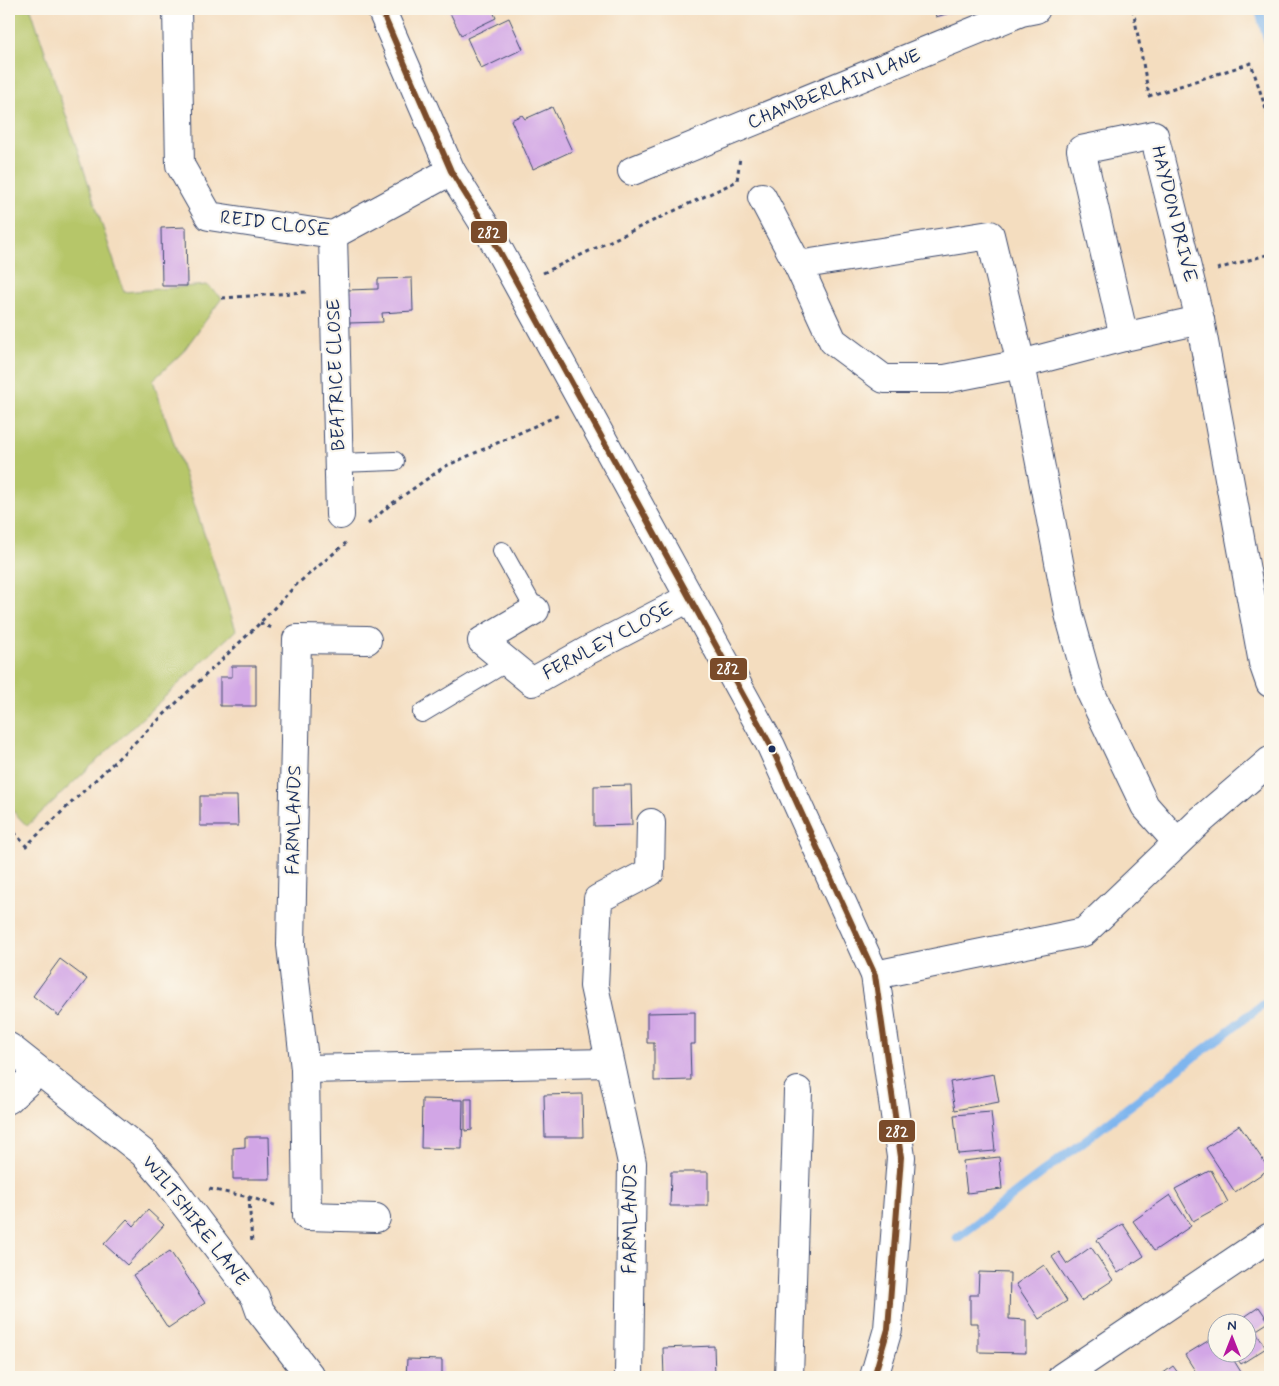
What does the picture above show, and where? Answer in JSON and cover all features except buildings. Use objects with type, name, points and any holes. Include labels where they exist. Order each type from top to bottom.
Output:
[{"type":"street","name":"REID CLOSE","points":[[177,9],[180,165],[209,216],[333,235],[450,171]]},
{"type":"street","points":[[380,9],[450,171],[489,232],[771,746],[875,974],[901,1157],[888,1329],[874,1377]]},
{"type":"street","name":"CHAMBERLAIN LANE","points":[[632,171],[1026,10]]},
{"type":"street","name":"HAYDON DRIVE","points":[[1124,337],[1081,150],[1154,135],[1200,320],[1263,663],[1270,683]]},
{"type":"street","points":[[762,197],[798,265],[833,341],[884,379],[945,379],[1021,364],[1124,337],[1200,320]]},
{"type":"street","name":"BEATRICE CLOSE","points":[[333,235],[340,515]]},
{"type":"street","points":[[798,265],[990,235],[1021,364],[1069,614],[1091,693],[1145,806],[1177,842]]},
{"type":"street","name":"FERNLEY CLOSE","points":[[535,610],[482,641],[532,682],[587,651],[690,598]]},
{"type":"street","name":"FARMLANDS","points":[[307,1216],[306,1069],[291,945],[298,639],[367,640]]},
{"type":"street","points":[[875,974],[1084,932],[1177,842],[1270,761]]},
{"type":"street","name":"FARMLANDS","points":[[629,1377],[632,1163],[594,986],[598,900],[650,872],[651,823]]},
{"type":"street","name":"WILTSHIRE LANE","points":[[9,1048],[144,1153],[168,1181],[254,1297],[260,1311],[311,1377]]},
{"type":"street","points":[[306,1069],[610,1064]]},
{"type":"street","points":[[9,1099],[38,1072]]},
{"type":"street","points":[[789,1377],[798,1091]]},
{"type":"street","points":[[307,1216],[376,1218]]},
{"type":"street","points":[[1062,1377],[1270,1237]]},
{"type":"lane","points":[[339,463],[395,461]]},
{"type":"lane","points":[[502,551],[535,610]]},
{"type":"lane","points":[[422,713],[507,662]]},
{"type":"path","points":[[1133,9],[1149,96],[1250,63],[1270,122]]},
{"type":"path","points":[[518,285],[738,181],[744,125]]},
{"type":"path","points":[[1190,277],[1270,254]]},
{"type":"path","points":[[222,298],[334,290]]},
{"type":"path","points":[[168,1181],[250,1196],[307,1216]]},
{"type":"green space","points":[[9,9],[31,9],[124,292],[207,285],[222,298],[182,353],[153,380],[236,630],[27,826],[9,807]]},
{"type":"waterway","points":[[1259,9],[1270,47]]},
{"type":"waterway","points":[[957,1238],[1270,999]]},
{"type":"transit line","name":"282","points":[[381,9],[451,171],[489,232],[771,746],[875,975],[901,1157],[888,1329],[874,1377]]}]
